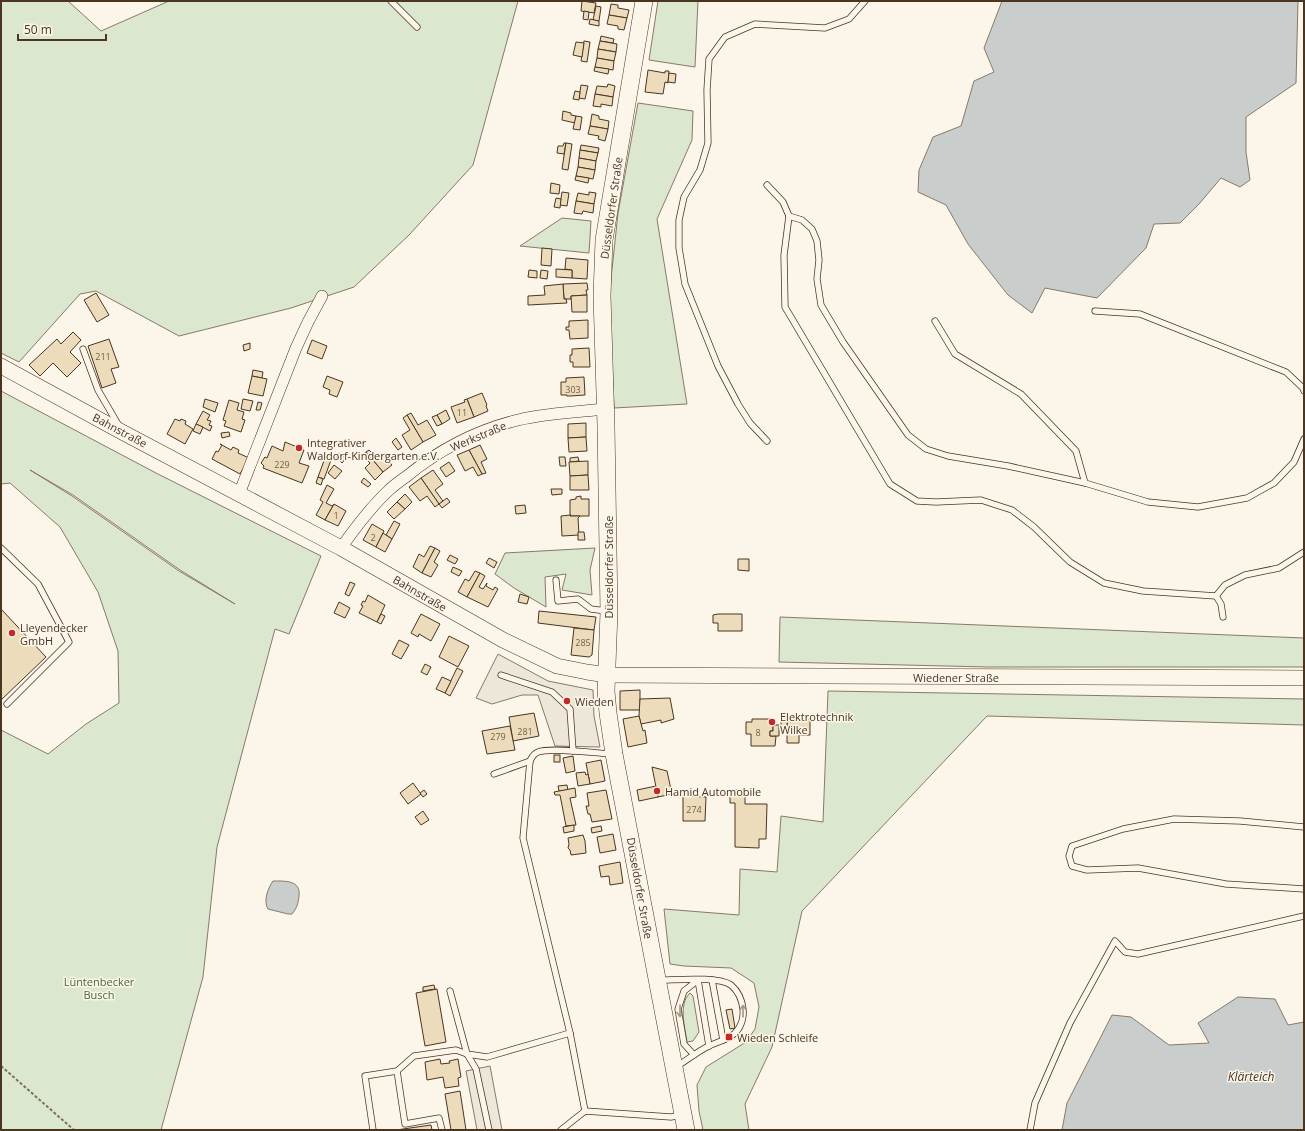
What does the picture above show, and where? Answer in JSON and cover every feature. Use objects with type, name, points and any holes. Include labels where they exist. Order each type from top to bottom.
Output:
[{"type":"main road","name":"Düsseldorfer Straße","points":[[644,1],[604,240],[602,296],[606,409],[609,612],[606,691],[614,754],[684,1122]]},
{"type":"main road","name":"Bahnstraße","points":[[1,366],[341,548],[503,640],[557,666],[607,674]]},
{"type":"main road","name":"Wiedener Straße","points":[[607,674],[1304,678]]},
{"type":"street","points":[[239,494],[296,348],[322,296]]},
{"type":"street","name":"Werkstraße","points":[[341,548],[357,525],[388,491],[421,465],[453,445],[491,428],[518,420],[549,414],[606,409]]},
{"type":"lane","points":[[391,1],[417,26]]},
{"type":"lane","points":[[767,440],[750,423],[718,366],[685,284],[679,248],[679,220],[684,197],[700,170],[708,143],[706,90],[709,59],[725,37],[755,24],[825,28],[849,19],[865,1]]},
{"type":"lane","points":[[767,185],[783,202],[789,216],[784,255],[785,307],[890,484],[917,501],[936,502],[981,500],[1012,510],[1034,527],[1070,562],[1104,583],[1143,591],[1216,596]]},
{"type":"lane","points":[[789,216],[802,220],[812,229],[817,241],[819,260],[817,279],[821,305],[843,342],[908,435],[926,448],[948,456],[1008,466],[1085,482],[1148,502],[1198,507],[1247,498],[1274,483],[1294,462],[1304,438]]},
{"type":"lane","points":[[1095,311],[1140,314],[1286,372],[1303,388],[1304,391]]},
{"type":"lane","points":[[935,321],[955,354],[1021,394],[1076,451],[1085,482]]},
{"type":"lane","points":[[83,349],[98,390],[122,432]]},
{"type":"lane","points":[[1,548],[38,584],[69,642],[7,704]]},
{"type":"lane","points":[[1216,596],[1225,585],[1245,575],[1279,568],[1304,552]]},
{"type":"lane","points":[[556,580],[558,601],[578,599],[591,609],[609,612]]},
{"type":"lane","points":[[1216,596],[1221,604],[1223,617]]},
{"type":"lane","points":[[501,674],[552,692],[570,709],[573,751]]},
{"type":"lane","points":[[585,1111],[570,1033],[523,838],[530,761],[533,754],[539,751],[573,751],[614,754]]},
{"type":"lane","points":[[494,774],[530,761]]},
{"type":"lane","points":[[1304,827],[1240,821],[1174,819],[1123,829],[1072,846],[1069,856],[1072,866],[1087,870],[1138,868],[1226,884],[1304,888]]},
{"type":"lane","points":[[1030,1130],[1035,1103],[1070,1023],[1115,941],[1125,952],[1138,954],[1304,916]]},
{"type":"lane","points":[[657,980],[721,981],[731,986],[739,994],[743,1004],[743,1015],[740,1027],[734,1034],[709,1046],[674,1068]]},
{"type":"lane","points":[[698,980],[709,1046]]},
{"type":"lane","points":[[694,1055],[684,1044],[678,1009],[684,991],[698,980]]},
{"type":"lane","points":[[712,980],[723,1040]]},
{"type":"lane","points":[[450,991],[467,1054],[476,1069],[490,1130]]},
{"type":"lane","points":[[373,1130],[365,1076],[397,1071],[414,1056],[456,1050],[467,1054],[487,1057],[570,1033]]},
{"type":"lane","points":[[397,1071],[405,1124],[439,1118],[442,1130]]},
{"type":"lane","points":[[562,1130],[568,1127],[585,1111],[671,1117],[684,1122]]},
{"type":"path","points":[[1,1066],[74,1130]]},
{"type":"green space","points":[[1,1],[68,1],[101,31],[169,1],[518,1],[473,165],[409,235],[354,287],[291,308],[179,336],[96,291],[80,294],[19,362],[1,353]]},
{"type":"green space","points":[[658,1],[698,1],[695,67],[649,60]]},
{"type":"green space","points":[[638,103],[693,111],[692,140],[657,219],[687,404],[614,408],[609,298],[618,213]]},
{"type":"green space","points":[[562,218],[591,221],[589,253],[520,246]]},
{"type":"green space","name":"Lüntenbecker Busch","points":[[1,391],[156,473],[321,556],[289,634],[275,629],[217,847],[203,977],[161,1130],[1,1130],[1,730],[48,754],[86,724],[119,703],[118,651],[98,592],[60,527],[10,483],[1,484]],"holes":[[[30,470],[73,495],[180,570],[235,604],[179,571],[72,496]]]},
{"type":"green space","points":[[595,548],[590,570],[592,595],[562,590],[566,574],[545,577],[546,607],[514,588],[495,574],[505,553]]},
{"type":"green space","points":[[780,617],[1304,638],[1304,667],[988,667],[779,662]]},
{"type":"green space","points":[[828,691],[1304,699],[1304,725],[987,716],[802,911],[772,1047],[745,1104],[749,1130],[703,1130],[699,1111],[697,1085],[706,1067],[746,1042],[755,1029],[759,1007],[754,983],[731,968],[670,964],[664,909],[739,915],[740,869],[777,872],[781,816],[823,822]]},
{"type":"green space","points":[[690,993],[693,996],[699,1032],[693,1041],[687,1042],[683,1009],[686,998]]},
{"type":"shaded area","name":"Wieden","points":[[498,654],[548,681],[593,690],[594,716],[600,747],[555,746],[538,695],[522,695],[492,704],[476,698]]},
{"type":"shaded area","points":[[490,1066],[502,1130],[477,1130],[466,1071]]},
{"type":"water","points":[[1002,1],[1298,1],[1296,83],[1246,117],[1246,152],[1250,180],[1240,187],[1221,178],[1199,204],[1180,223],[1154,224],[1146,248],[1097,298],[1045,288],[1032,313],[1008,295],[968,244],[946,205],[918,192],[919,170],[933,137],[961,126],[974,81],[994,72],[984,48]]},
{"type":"water","points":[[273,881],[291,882],[297,887],[299,896],[296,908],[292,914],[268,909],[266,902],[267,895],[269,887]]},
{"type":"water","name":"Klärteich","points":[[1238,997],[1275,999],[1288,1025],[1304,1022],[1304,1130],[1062,1130],[1067,1103],[1112,1015],[1131,1017],[1169,1045],[1209,1043],[1198,1023]]},
{"type":"building","points":[[582,1],[596,3],[594,13],[581,11]]},
{"type":"building","points":[[611,4],[618,5],[618,8],[629,10],[627,18],[609,15]]},
{"type":"building","points":[[596,6],[601,7],[599,21],[593,20]]},
{"type":"building","points":[[584,11],[589,12],[588,20],[583,19]]},
{"type":"building","points":[[609,15],[627,18],[624,30],[618,29],[618,26],[607,24]]},
{"type":"building","points":[[590,19],[599,21],[599,26],[589,24]]},
{"type":"building","points":[[601,36],[614,39],[613,43],[600,41]]},
{"type":"building","points":[[584,41],[590,42],[587,62],[581,61]]},
{"type":"building","points":[[600,41],[617,44],[616,52],[598,49]]},
{"type":"building","points":[[576,42],[584,43],[582,57],[573,55]]},
{"type":"building","points":[[598,49],[616,52],[614,61],[597,58]]},
{"type":"building","points":[[597,58],[614,61],[613,70],[595,67]]},
{"type":"building","points":[[595,67],[609,69],[608,74],[594,71]]},
{"type":"building","points":[[648,70],[665,73],[665,71],[669,71],[668,83],[665,82],[663,94],[645,92]]},
{"type":"building","points":[[669,73],[676,74],[675,83],[668,82]]},
{"type":"building","points":[[608,84],[615,86],[613,97],[595,94],[597,86],[607,87]]},
{"type":"building","points":[[581,85],[588,86],[585,99],[579,98]]},
{"type":"building","points":[[575,91],[580,92],[579,100],[573,99]]},
{"type":"building","points":[[595,94],[613,97],[612,106],[601,104],[601,107],[593,106]]},
{"type":"building","points":[[563,111],[576,116],[575,123],[562,120]]},
{"type":"building","points":[[592,114],[599,116],[599,119],[609,121],[608,129],[590,126]]},
{"type":"building","points":[[576,116],[582,117],[580,130],[573,129]]},
{"type":"building","points":[[590,126],[608,129],[605,141],[598,139],[599,136],[588,134]]},
{"type":"building","points":[[564,143],[566,143],[564,154],[557,153],[558,146],[563,146]]},
{"type":"building","points":[[566,143],[572,144],[568,170],[562,169]]},
{"type":"building","points":[[581,145],[599,148],[598,153],[580,150]]},
{"type":"building","points":[[580,150],[598,153],[596,161],[579,158]]},
{"type":"building","points":[[579,158],[596,161],[595,170],[578,167]]},
{"type":"building","points":[[578,167],[595,170],[593,179],[576,176]]},
{"type":"building","points":[[576,176],[589,178],[588,183],[575,180]]},
{"type":"building","points":[[551,183],[560,185],[559,194],[550,193]]},
{"type":"building","points":[[562,192],[569,193],[567,206],[560,205]]},
{"type":"building","points":[[589,192],[596,193],[594,204],[576,201],[578,193],[589,195]]},
{"type":"building","points":[[556,198],[561,199],[560,208],[554,207]]},
{"type":"building","points":[[576,201],[594,204],[593,213],[583,211],[582,214],[574,213]]},
{"type":"building","points":[[542,248],[552,249],[551,266],[541,265]]},
{"type":"building","points":[[566,258],[588,260],[587,279],[572,278],[572,270],[565,269]]},
{"type":"building","points":[[556,269],[572,270],[572,278],[556,277]]},
{"type":"building","points":[[529,270],[537,271],[537,278],[528,277]]},
{"type":"building","points":[[541,270],[548,271],[547,279],[540,278]]},
{"type":"building","points":[[587,283],[587,295],[571,296],[571,299],[564,299],[563,284]]},
{"type":"building","points":[[563,284],[564,299],[566,299],[567,303],[528,305],[528,296],[545,295],[544,286]]},
{"type":"building","points":[[96,293],[109,315],[97,322],[84,300]]},
{"type":"building","points":[[587,295],[587,312],[572,312],[571,296]]},
{"type":"building","points":[[588,320],[588,338],[570,339],[569,330],[566,330],[566,327],[569,327],[569,321]]},
{"type":"building","points":[[73,332],[81,340],[70,352],[81,363],[67,377],[53,363],[40,376],[29,365],[57,339],[61,344]]},
{"type":"building","points":[[109,339],[119,367],[111,369],[116,383],[102,388],[88,346]]},
{"type":"building","points":[[312,340],[327,346],[322,359],[307,353]]},
{"type":"building","points":[[250,343],[250,349],[244,351],[243,345]]},
{"type":"building","points":[[589,348],[590,367],[573,367],[573,362],[570,362],[572,349]]},
{"type":"building","points":[[253,370],[263,372],[262,378],[252,376]]},
{"type":"building","points":[[252,376],[267,379],[263,396],[248,393]]},
{"type":"building","points":[[327,376],[343,382],[337,397],[329,394],[330,390],[323,387]]},
{"type":"building","points":[[584,377],[585,395],[561,395],[561,382],[566,382],[566,378]]},
{"type":"building","points":[[482,393],[488,411],[474,417],[467,399]]},
{"type":"building","points":[[205,399],[218,403],[215,412],[203,407]]},
{"type":"building","points":[[243,399],[253,401],[250,411],[241,409]]},
{"type":"building","points":[[467,399],[474,417],[457,423],[451,407],[465,402],[464,400]]},
{"type":"building","points":[[229,400],[239,403],[237,410],[244,412],[242,419],[245,420],[241,432],[224,426],[226,421],[223,420]]},
{"type":"building","points":[[258,402],[262,403],[260,410],[256,410]]},
{"type":"building","points":[[446,410],[450,419],[442,424],[437,415]]},
{"type":"building","points":[[203,411],[210,415],[207,420],[211,421],[209,425],[212,426],[210,431],[196,424]]},
{"type":"building","points":[[411,413],[418,425],[427,420],[436,435],[423,442],[407,415]]},
{"type":"building","points":[[407,415],[423,442],[411,450],[402,435],[410,430],[403,418]]},
{"type":"building","points":[[437,415],[442,424],[437,426],[432,417]]},
{"type":"building","points":[[175,419],[186,421],[185,424],[193,429],[185,444],[167,434]]},
{"type":"building","points":[[586,423],[586,437],[568,438],[568,424]]},
{"type":"building","points":[[196,424],[203,427],[200,434],[193,431]]},
{"type":"building","points":[[229,432],[230,436],[222,438],[221,433]]},
{"type":"building","points":[[586,437],[587,451],[569,452],[568,438]]},
{"type":"building","points":[[396,438],[402,447],[398,450],[392,442]]},
{"type":"building","points":[[285,442],[304,450],[299,463],[309,466],[302,483],[263,468],[264,466],[261,463],[265,457],[267,458],[272,446],[283,451]]},
{"type":"building","points":[[222,445],[231,450],[233,447],[239,450],[238,453],[249,458],[240,474],[212,459],[216,451],[218,452]]},
{"type":"building","points":[[480,445],[487,459],[481,462],[486,473],[482,474],[469,450]]},
{"type":"building","points":[[369,450],[376,457],[381,453],[392,465],[383,472],[366,452]]},
{"type":"building","points":[[469,450],[482,474],[478,476],[473,467],[465,471],[457,455]]},
{"type":"building","points":[[366,452],[383,472],[375,480],[365,468],[370,463],[362,455]]},
{"type":"building","points":[[339,453],[346,458],[342,463],[336,457]]},
{"type":"building","points":[[559,457],[565,457],[566,466],[560,466]]},
{"type":"building","points":[[578,457],[579,461],[570,462],[570,458]]},
{"type":"building","points":[[325,458],[331,460],[324,479],[318,477]]},
{"type":"building","points":[[588,461],[588,475],[570,476],[569,462]]},
{"type":"building","points":[[449,462],[455,471],[446,477],[440,468]]},
{"type":"building","points":[[334,465],[342,471],[335,479],[328,473]]},
{"type":"building","points":[[433,470],[443,484],[435,490],[443,501],[439,504],[421,478]]},
{"type":"building","points":[[588,475],[589,490],[570,490],[570,476]]},
{"type":"building","points":[[318,477],[323,479],[321,485],[316,483]]},
{"type":"building","points":[[364,478],[371,484],[368,487],[361,482]]},
{"type":"building","points":[[421,478],[439,504],[435,507],[427,496],[420,501],[409,487]]},
{"type":"building","points":[[327,485],[334,489],[326,503],[332,506],[334,504],[325,520],[316,515],[323,502],[320,500]]},
{"type":"building","points":[[551,489],[562,489],[562,494],[552,495]]},
{"type":"building","points":[[405,494],[412,502],[405,509],[397,502]]},
{"type":"building","points":[[581,496],[581,499],[589,499],[589,516],[570,516],[570,500]]},
{"type":"building","points":[[447,498],[450,502],[442,508],[439,504]]},
{"type":"building","points":[[397,502],[405,509],[394,519],[387,512]]},
{"type":"building","points":[[334,504],[346,511],[338,526],[325,520]]},
{"type":"building","points":[[525,505],[526,513],[516,514],[515,506]]},
{"type":"building","points":[[571,515],[570,516],[580,516],[578,518],[579,535],[562,536],[561,516]]},
{"type":"building","points":[[394,521],[400,524],[392,539],[386,535]]},
{"type":"building","points":[[372,524],[384,531],[376,547],[363,540]]},
{"type":"building","points":[[578,532],[584,532],[585,540],[578,540]]},
{"type":"building","points":[[383,533],[392,539],[385,552],[376,547]]},
{"type":"building","points":[[430,546],[435,548],[422,573],[413,567],[419,554],[424,557]]},
{"type":"building","points":[[435,548],[440,551],[434,562],[438,565],[431,577],[422,573]]},
{"type":"building","points":[[450,555],[458,559],[455,564],[447,560]]},
{"type":"building","points":[[489,558],[497,562],[494,568],[486,563]]},
{"type":"building","points":[[738,559],[749,559],[749,571],[738,570]]},
{"type":"building","points":[[453,567],[462,571],[459,576],[451,572]]},
{"type":"building","points":[[475,571],[480,573],[467,597],[458,592],[465,579],[469,581]]},
{"type":"building","points":[[480,573],[485,576],[479,587],[483,589],[487,583],[486,586],[493,590],[495,587],[498,589],[488,607],[467,597]]},
{"type":"building","points":[[350,582],[355,584],[349,596],[345,594]]},
{"type":"building","points":[[520,594],[529,597],[527,604],[518,602]]},
{"type":"building","points":[[368,595],[385,605],[377,622],[359,613],[363,606],[361,605],[363,601],[365,602]]},
{"type":"building","points":[[339,602],[350,608],[345,618],[334,613]]},
{"type":"building","name":"Lleyendecker GmbH","points":[[1,609],[46,657],[1,700]]},
{"type":"building","points":[[539,611],[596,617],[594,630],[538,623]]},
{"type":"building","points":[[381,614],[385,616],[381,624],[377,622]]},
{"type":"building","points":[[421,614],[440,624],[431,641],[419,634],[418,637],[411,633]]},
{"type":"building","points":[[742,614],[742,631],[718,631],[718,623],[713,623],[713,615]]},
{"type":"building","points":[[574,628],[594,630],[592,655],[589,657],[571,655]]},
{"type":"building","points":[[449,636],[469,646],[458,667],[439,657]]},
{"type":"building","points":[[399,640],[409,645],[401,659],[392,654]]},
{"type":"building","points":[[425,664],[431,667],[427,675],[421,672]]},
{"type":"building","points":[[457,668],[463,671],[450,696],[445,693]]},
{"type":"building","points":[[442,677],[451,681],[445,693],[436,689]]},
{"type":"building","points":[[640,690],[640,710],[620,710],[620,691]]},
{"type":"building","points":[[670,698],[674,719],[661,723],[661,720],[641,724],[639,716],[640,699]]},
{"type":"building","points":[[534,713],[539,736],[513,741],[509,717]]},
{"type":"building","points":[[639,716],[643,731],[645,730],[647,743],[628,747],[623,719]]},
{"type":"building","points":[[794,717],[794,719],[810,719],[810,735],[799,735],[799,743],[787,743],[787,719]]},
{"type":"building","points":[[752,719],[773,719],[773,731],[770,731],[770,736],[776,736],[775,746],[751,746],[751,734],[746,734],[746,722],[752,722]]},
{"type":"building","points":[[781,719],[787,719],[787,730],[781,730]]},
{"type":"building","points":[[773,725],[779,725],[779,736],[770,736],[770,731],[773,731]]},
{"type":"building","points":[[510,726],[515,750],[487,754],[482,731]]},
{"type":"building","points":[[554,755],[560,755],[560,762],[554,762]]},
{"type":"building","points":[[573,756],[575,771],[566,773],[563,758]]},
{"type":"building","points":[[601,760],[605,781],[590,784],[586,763]]},
{"type":"building","points":[[652,767],[667,771],[672,794],[658,797]]},
{"type":"building","points":[[585,772],[586,775],[588,774],[590,784],[578,786],[576,773]]},
{"type":"building","points":[[413,783],[421,794],[408,804],[400,793]]},
{"type":"building","points":[[567,785],[568,790],[559,791],[558,786]]},
{"type":"building","points":[[656,786],[658,797],[639,801],[637,790]]},
{"type":"building","points":[[575,788],[576,797],[570,798],[576,825],[566,826],[560,795],[555,795],[554,792]]},
{"type":"building","points":[[424,790],[427,794],[423,797],[420,793]]},
{"type":"building","points":[[606,790],[612,819],[592,822],[586,806],[589,806],[587,793]]},
{"type":"building","points":[[730,790],[745,790],[745,804],[767,804],[766,839],[759,839],[759,848],[735,847],[735,803],[730,803]]},
{"type":"building","points":[[683,796],[706,797],[705,821],[683,821]]},
{"type":"building","points":[[423,811],[429,820],[421,825],[415,817]]},
{"type":"building","points":[[574,825],[574,831],[564,833],[563,827]]},
{"type":"building","points":[[601,826],[602,831],[592,833],[591,828]]},
{"type":"building","points":[[613,834],[616,850],[600,853],[597,837]]},
{"type":"building","points":[[583,835],[586,853],[571,855],[568,848],[568,838]]},
{"type":"building","points":[[620,862],[623,883],[610,885],[609,876],[601,877],[599,866]]},
{"type":"building","points":[[434,985],[435,989],[423,991],[423,987]]},
{"type":"building","points":[[437,989],[446,1042],[425,1046],[416,993]]},
{"type":"building","points":[[732,1009],[735,1028],[730,1029],[726,1010]]},
{"type":"building","points":[[440,1059],[441,1064],[450,1063],[449,1061],[458,1059],[461,1077],[458,1078],[459,1086],[445,1088],[443,1077],[427,1080],[425,1062]]},
{"type":"building","points":[[460,1091],[466,1130],[451,1130],[445,1094]]},
{"type":"building","points":[[431,1125],[432,1130],[396,1130]]},
{"type":"place","name":"Integrativer Waldorf-Kindergarten e.V.","points":[[299,448]]},
{"type":"place","name":"Lleyendecker GmbH","points":[[12,633]]},
{"type":"place","name":"Wieden","points":[[567,701]]},
{"type":"place","name":"Elektrotechnik Wilke","points":[[772,722]]},
{"type":"place","name":"Hamid Automobile","points":[[657,791]]},
{"type":"place","name":"Wieden Schleife","points":[[729,1037]]}]
